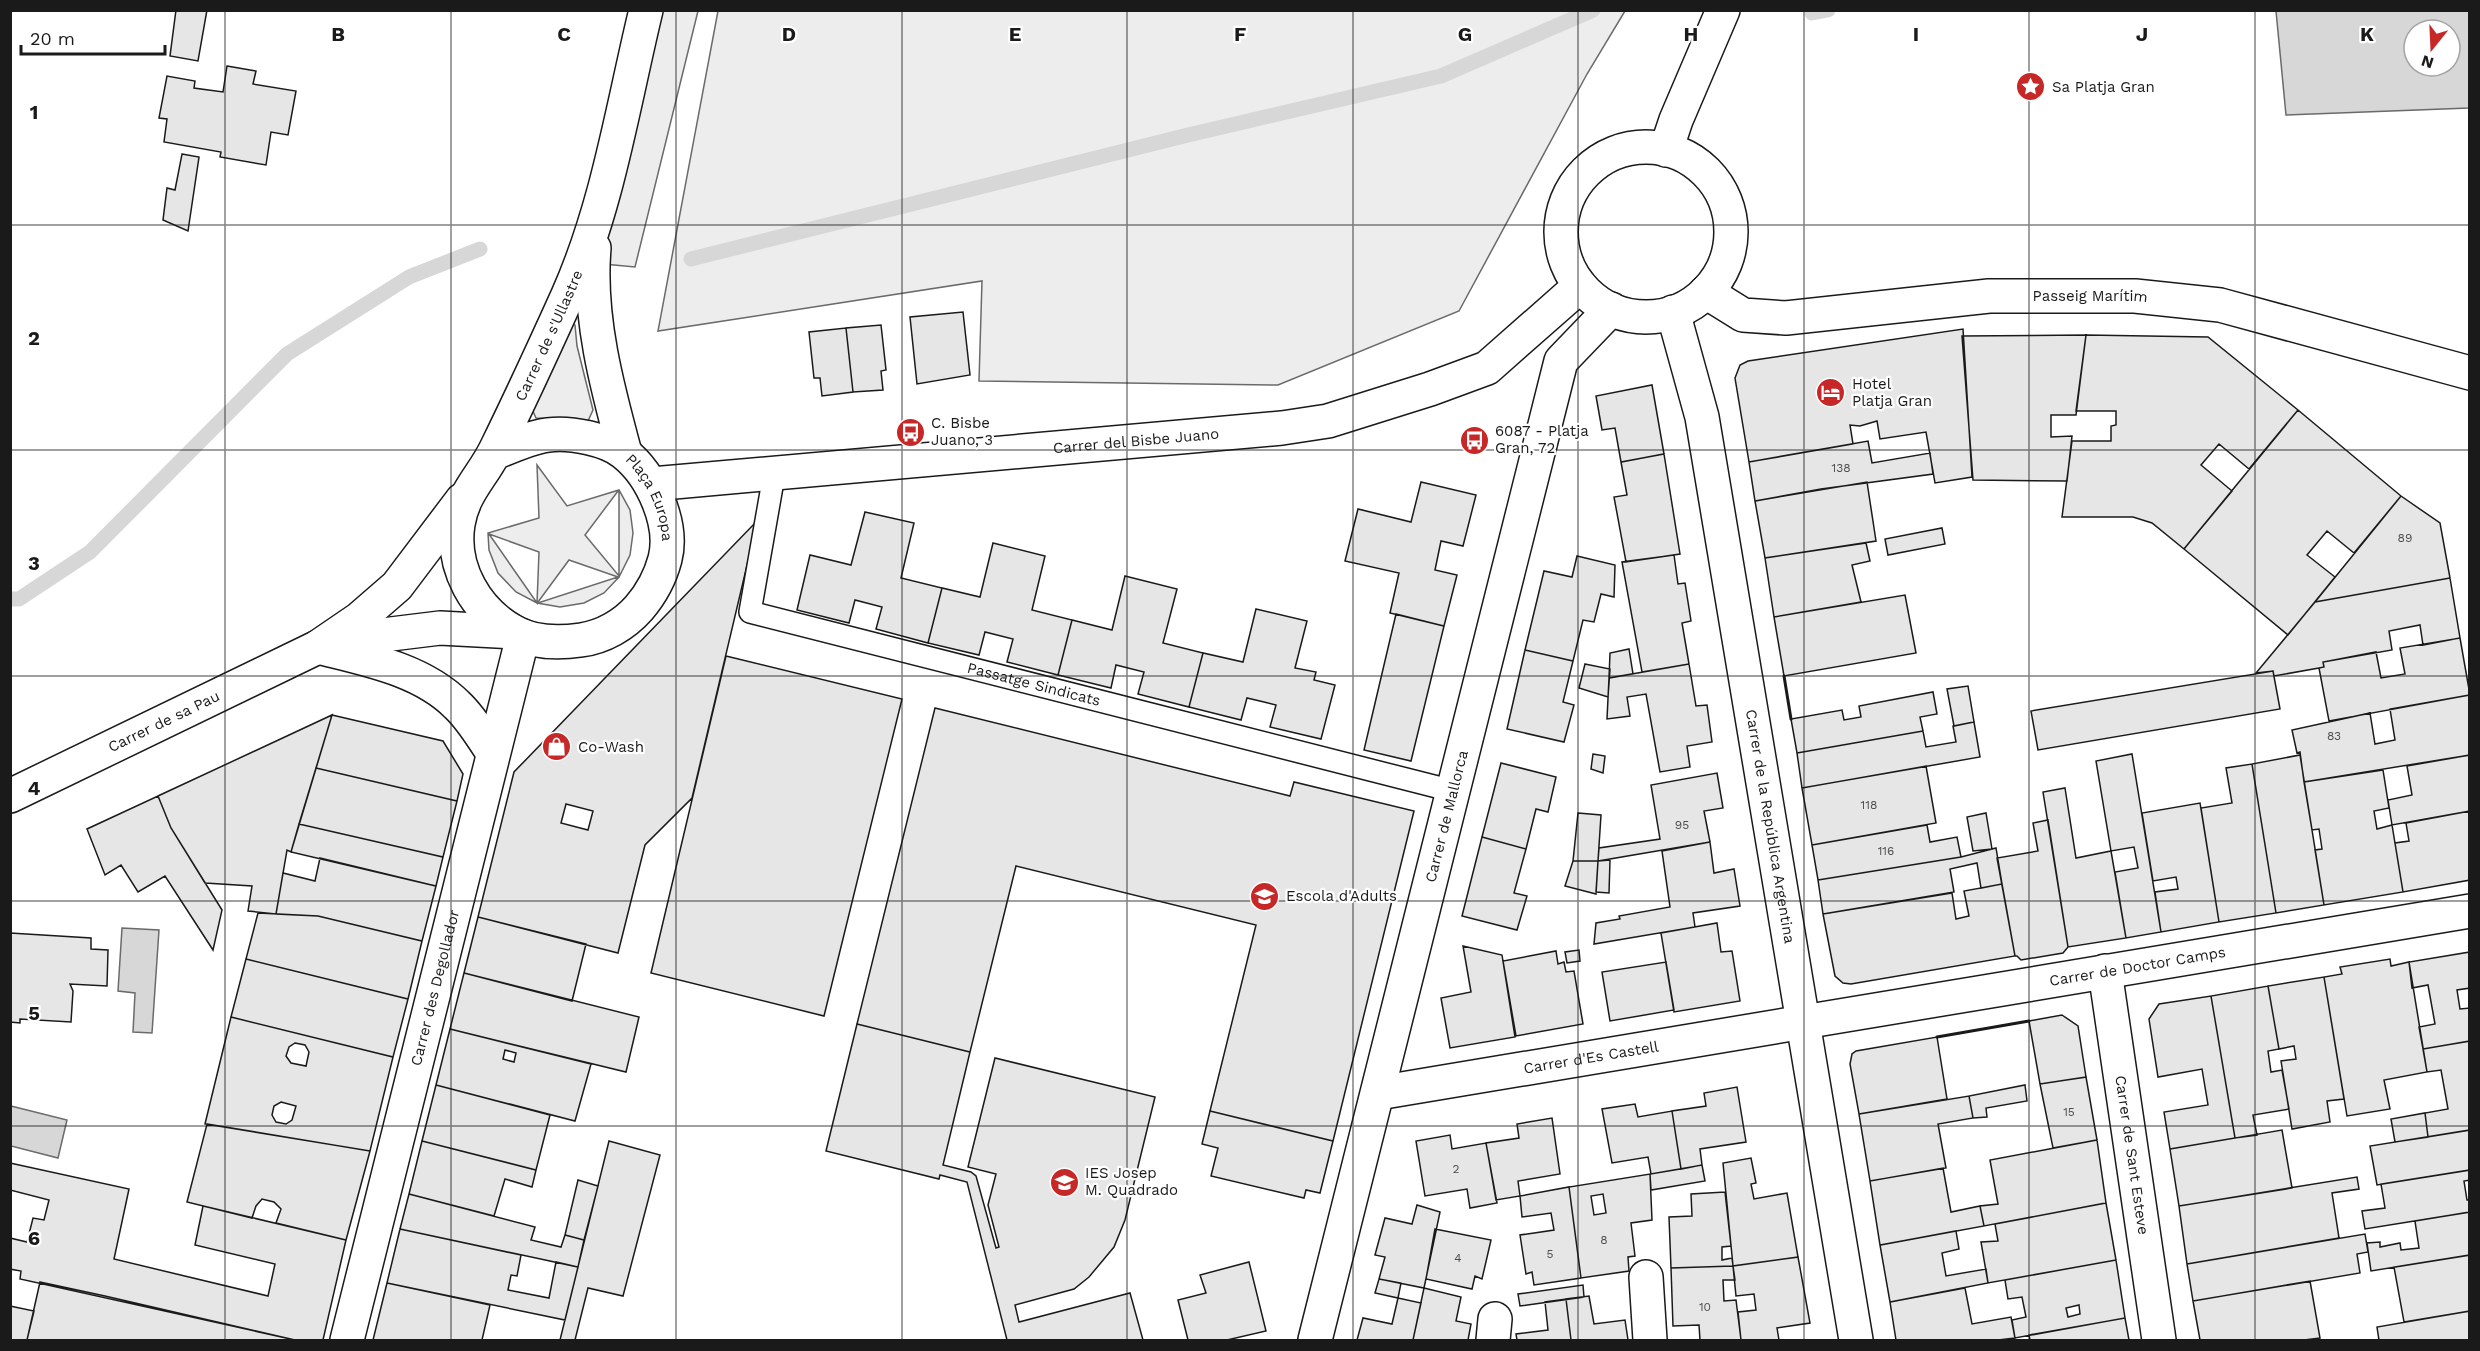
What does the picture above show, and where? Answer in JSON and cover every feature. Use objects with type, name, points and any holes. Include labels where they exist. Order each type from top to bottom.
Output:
[{"type":"street","name":"Carrer de s'Ullastre","points":[[495,453],[569,293],[598,215],[646,10]]},
{"type":"street","points":[[1666,150],[1723,10]]},
{"type":"street","points":[[1642,147],[1666,150],[1685,157],[1715,182],[1730,219],[1731,238],[1727,258],[1718,276],[1706,292],[1691,304],[1673,312],[1652,317],[1631,316],[1611,309],[1594,299],[1580,286],[1568,266],[1561,243],[1561,219],[1568,196],[1581,177],[1598,161],[1619,151],[1642,147]]},
{"type":"street","name":"Carrer de s'Ullastre","points":[[598,215],[593,263],[595,299],[602,358],[624,453]]},
{"type":"street","name":"Carrer del Bisbe Juano","points":[[652,484],[774,475],[1282,428],[1328,421],[1430,389],[1487,368],[1580,286]]},
{"type":"street","name":"Passeig Marítim","points":[[1706,292],[1743,315],[1786,318],[1989,296],[2135,296],[2220,305],[2469,373]]},
{"type":"street","name":"Carrer de Mallorca","points":[[1315,1341],[1561,361],[1611,309]]},
{"type":"street","name":"Carrer de la República Argentina","points":[[1673,312],[1702,417],[1856,1341]]},
{"type":"street","name":"Plaça Europa","points":[[548,435],[581,435],[624,453],[652,484],[665,520],[666,557],[653,592],[629,620],[596,638],[568,642],[559,643],[518,634],[488,614],[469,588],[458,557],[458,525],[466,494],[495,453],[548,435]]},
{"type":"street","name":"Carrer de sa Pau","points":[[10,796],[318,647],[359,619],[397,586],[466,494]]},
{"type":"street","name":"Carrer de sa Pau","points":[[318,647],[383,634],[440,628],[518,634]]},
{"type":"street","name":"Carrer des Degollador","points":[[347,1341],[494,753],[518,634]]},
{"type":"street","points":[[318,647],[382,663],[426,682],[456,704],[494,753]]},
{"type":"street","name":"Carrer de Doctor Camps","points":[[1803,1022],[2469,911]]},
{"type":"street","name":"Carrer de Sant Esteve","points":[[2105,971],[2159,1341]]},
{"type":"street","name":"Carrer d'Es Castell","points":[[1378,1093],[1803,1022]]},
{"type":"street","points":[[1646,1277],[1650,1341]]},
{"type":"lane","name":"Passatge Sindicats","points":[[774,475],[750,612],[1453,791]]},
{"type":"shaded area","points":[[718,10],[1625,11],[1587,74],[1459,311],[1278,385],[979,381],[982,281],[658,331]]},
{"type":"shaded area","points":[[646,11],[698,11],[635,267],[593,263]]},
{"type":"shaded area","points":[[2276,11],[2469,11],[2469,108],[2286,115]]},
{"type":"shaded area","points":[[568,323],[575,325],[577,346],[593,410],[588,421],[536,418],[532,409]]},
{"type":"shaded area","points":[[537,465],[567,506],[619,490],[630,510],[633,533],[630,555],[619,577],[604,593],[584,603],[560,607],[537,603],[516,592],[498,573],[489,550],[488,533],[539,518]],"holes":[[[619,491],[619,576],[585,535]],[[489,534],[539,552],[537,603]],[[569,560],[618,577],[538,603]]]},
{"type":"shaded area","points":[[122,928],[159,930],[152,1033],[133,1032],[135,993],[118,991]]},
{"type":"shaded area","points":[[11,1106],[67,1120],[58,1158],[11,1146]]},
{"type":"building","points":[[176,10],[207,10],[198,61],[170,56]]},
{"type":"building","points":[[227,66],[256,71],[253,84],[296,91],[288,135],[271,132],[266,165],[220,157],[221,152],[164,142],[167,119],[159,118],[167,76],[195,81],[194,88],[223,92]]},
{"type":"building","points":[[182,154],[199,157],[188,231],[163,220],[167,188],[175,190]]},
{"type":"building","points":[[963,312],[970,375],[917,384],[910,317]]},
{"type":"building","points":[[881,325],[886,370],[881,371],[883,390],[853,392],[846,328]]},
{"type":"building","points":[[846,328],[853,392],[822,396],[820,378],[814,378],[809,332]]},
{"type":"building","points":[[1963,329],[1972,477],[1935,483],[1926,432],[1880,439],[1877,421],[1860,426],[1850,425],[1853,444],[1749,462],[1735,378],[1740,365],[1748,361]]},
{"type":"building","points":[[2086,335],[2076,415],[2051,415],[2051,437],[2072,436],[2067,481],[1973,480],[1962,336]]},
{"type":"building","points":[[2086,335],[2208,337],[2298,410],[2249,469],[2219,444],[2201,465],[2232,491],[2184,549],[2152,523],[2133,517],[2062,517],[2072,441],[2111,441],[2111,426],[2116,425],[2116,411],[2076,411]]},
{"type":"building","points":[[1652,385],[1664,454],[1621,462],[1615,428],[1602,430],[1596,396]]},
{"type":"building","points":[[2298,410],[2401,496],[2354,553],[2327,531],[2307,555],[2335,577],[2288,635],[2184,549]]},
{"type":"building","points":[[1868,441],[1872,463],[1930,453],[1933,474],[1821,489],[1755,501],[1749,462]]},
{"type":"building","points":[[1664,454],[1680,554],[1626,562],[1614,497],[1627,495],[1621,462]]},
{"type":"building","points":[[1421,482],[1476,495],[1463,546],[1441,541],[1435,570],[1457,575],[1444,626],[1390,613],[1399,573],[1345,561],[1358,509],[1411,522]]},
{"type":"building","points":[[1867,482],[1876,541],[1765,558],[1755,501]]},
{"type":"building","points":[[2401,496],[2440,523],[2450,578],[2315,602]]},
{"type":"building","points":[[865,512],[914,523],[901,578],[942,588],[928,643],[876,629],[882,607],[855,600],[849,623],[797,610],[810,555],[851,565]]},
{"type":"building","points":[[756,522],[692,798],[645,845],[618,953],[478,917],[514,772]],"holes":[[[566,804],[593,811],[588,830],[561,823]]]},
{"type":"building","points":[[1942,528],[1945,544],[1888,555],[1885,539]]},
{"type":"building","points":[[993,543],[1045,556],[1032,610],[1072,620],[1058,675],[1007,662],[1013,639],[985,632],[979,655],[928,643],[942,588],[980,597]]},
{"type":"building","points":[[1866,543],[1870,561],[1852,565],[1861,602],[1774,617],[1765,558]]},
{"type":"building","points":[[1674,555],[1678,584],[1685,583],[1691,621],[1682,623],[1689,664],[1642,672],[1622,562]]},
{"type":"building","points":[[1577,556],[1615,565],[1614,597],[1601,594],[1594,622],[1583,620],[1573,661],[1525,650],[1544,571],[1572,577]]},
{"type":"building","points":[[1125,576],[1177,589],[1163,643],[1203,653],[1189,707],[1138,694],[1144,672],[1116,665],[1111,688],[1058,675],[1072,620],[1112,630]]},
{"type":"building","points":[[2450,578],[2460,638],[2423,645],[2420,625],[2389,631],[2392,650],[2323,662],[2324,667],[2274,676],[2273,671],[2256,673],[2315,602]]},
{"type":"building","points":[[1905,595],[1916,653],[1784,676],[1774,617]]},
{"type":"building","points":[[1256,609],[1307,621],[1295,668],[1316,672],[1314,680],[1335,685],[1321,739],[1270,727],[1276,705],[1264,702],[1247,698],[1241,720],[1189,707],[1203,653],[1243,662]]},
{"type":"building","points":[[1396,614],[1444,626],[1411,761],[1364,750]]},
{"type":"building","points":[[2460,638],[2470,695],[2329,721],[2319,668],[2324,667],[2323,662],[2376,652],[2381,678],[2405,674],[2400,648]]},
{"type":"building","points":[[1629,649],[1633,674],[1609,678],[1610,653]]},
{"type":"building","points":[[1525,650],[1573,661],[1563,702],[1574,705],[1564,742],[1507,729]]},
{"type":"building","points":[[726,656],[902,699],[824,1016],[651,973]]},
{"type":"building","points":[[1585,664],[1610,669],[1608,697],[1579,688]]},
{"type":"building","points":[[1689,664],[1696,706],[1707,705],[1712,742],[1687,746],[1690,767],[1660,772],[1646,694],[1627,697],[1630,716],[1607,719],[1609,678]]},
{"type":"building","points":[[2273,671],[2280,709],[2038,750],[2031,711]]},
{"type":"building","points":[[1968,686],[1974,722],[1954,726],[1947,689]]},
{"type":"building","points":[[1933,692],[1937,714],[1920,717],[1923,731],[1797,753],[1791,719],[1842,710],[1844,720],[1861,717],[1859,706]]},
{"type":"building","points":[[2470,695],[2470,755],[2304,782],[2300,752],[2297,753],[2292,730],[2370,713],[2375,744],[2395,740],[2390,709]]},
{"type":"building","name":"Escola d'Adults","points":[[935,708],[1290,796],[1294,782],[1414,811],[1333,1141],[1210,1111],[1256,925],[1016,866],[970,1052],[857,1024]]},
{"type":"building","points":[[332,715],[291,852],[287,850],[276,914],[248,911],[252,886],[205,883],[171,828],[158,796]]},
{"type":"building","points":[[332,715],[443,741],[463,774],[457,801],[316,768]]},
{"type":"building","points":[[1974,722],[1980,757],[1802,788],[1797,753],[1923,731],[1926,747],[1956,742],[1953,726]]},
{"type":"building","points":[[1593,754],[1605,756],[1603,773],[1591,769]]},
{"type":"building","points":[[2132,754],[2161,932],[2126,938],[2115,872],[2138,868],[2134,847],[2111,851],[2096,761]]},
{"type":"building","points":[[2300,755],[2324,905],[2276,913],[2252,764]]},
{"type":"building","points":[[2470,755],[2470,811],[2392,825],[2388,800],[2412,795],[2407,766]]},
{"type":"building","points":[[1501,763],[1556,777],[1548,812],[1536,809],[1526,849],[1482,837]]},
{"type":"building","points":[[2252,764],[2276,913],[2219,922],[2201,808],[2232,803],[2226,768]]},
{"type":"building","points":[[1926,766],[1936,823],[1812,845],[1802,788]]},
{"type":"building","points":[[316,768],[457,801],[443,857],[299,824]]},
{"type":"building","points":[[2383,770],[2389,808],[2374,811],[2377,829],[2392,825],[2403,892],[2324,905],[2315,850],[2322,849],[2319,829],[2312,830],[2304,782]]},
{"type":"building","points":[[1717,773],[1723,808],[1704,811],[1710,842],[1598,861],[1599,848],[1660,839],[1651,785]]},
{"type":"building","points":[[2065,788],[2076,858],[2111,851],[2126,938],[2068,947],[2043,792]]},
{"type":"building","points":[[158,796],[171,828],[222,910],[213,950],[165,876],[138,892],[121,865],[105,875],[87,829]]},
{"type":"building","points":[[2200,803],[2219,922],[2161,932],[2155,892],[2178,889],[2176,877],[2153,881],[2142,813]]},
{"type":"building","points":[[2470,811],[2470,880],[2403,892],[2395,843],[2409,841],[2406,823]]},
{"type":"building","points":[[1578,813],[1601,815],[1598,861],[1573,861]]},
{"type":"building","points":[[1986,813],[1992,849],[1973,851],[1967,817]]},
{"type":"building","points":[[2048,820],[2068,947],[2063,953],[2021,960],[2015,956],[1997,858],[2038,851],[2033,823]]},
{"type":"building","points":[[299,824],[443,857],[436,886],[291,852]]},
{"type":"building","points":[[1927,825],[1930,842],[1957,837],[1961,857],[1818,880],[1812,845]]},
{"type":"building","points":[[1482,837],[1526,849],[1514,893],[1527,896],[1517,930],[1462,916]]},
{"type":"building","points":[[1710,842],[1714,873],[1734,869],[1740,906],[1693,913],[1695,927],[1594,944],[1596,923],[1620,919],[1619,916],[1670,907],[1662,851]]},
{"type":"building","points":[[1996,848],[2002,884],[1981,888],[1977,863],[1950,869],[1954,892],[1823,914],[1818,880],[1961,857]]},
{"type":"building","points":[[320,858],[436,886],[422,941],[318,916],[276,914],[283,873],[315,881]]},
{"type":"building","points":[[1610,860],[1609,893],[1596,892],[1598,861]]},
{"type":"building","points":[[1573,861],[1598,861],[1596,894],[1565,886]]},
{"type":"building","points":[[2002,884],[2015,956],[1851,984],[1843,983],[1835,976],[1823,914],[1952,893],[1956,919],[1969,916],[1964,891]]},
{"type":"building","points":[[258,913],[318,916],[422,941],[408,999],[246,959]]},
{"type":"building","points":[[478,917],[586,944],[572,1001],[464,973]]},
{"type":"building","points":[[1717,923],[1721,952],[1732,951],[1740,1001],[1674,1012],[1661,933]]},
{"type":"building","points":[[10,933],[91,938],[91,949],[108,950],[107,986],[70,984],[73,991],[71,1022],[20,1019],[20,1023],[10,1022]]},
{"type":"building","points":[[1463,946],[1502,955],[1515,1037],[1450,1048],[1441,998],[1471,992]]},
{"type":"building","points":[[1579,950],[1580,961],[1567,963],[1565,952]]},
{"type":"building","points":[[1556,951],[1558,964],[1564,962],[1566,972],[1574,971],[1583,1024],[1516,1036],[1503,961]]},
{"type":"building","points":[[2470,952],[2470,988],[2457,990],[2460,1009],[2470,1008],[2470,1041],[2423,1049],[2419,1027],[2435,1024],[2428,985],[2412,988],[2409,962]]},
{"type":"building","points":[[246,959],[408,999],[393,1057],[231,1017]]},
{"type":"building","points":[[2390,959],[2391,966],[2409,962],[2427,1072],[2384,1080],[2390,1109],[2347,1116],[2324,977],[2342,974],[2340,967]]},
{"type":"building","points":[[1666,962],[1674,1010],[1610,1021],[1602,972]]},
{"type":"building","points":[[464,973],[639,1017],[626,1072],[450,1029]]},
{"type":"building","points":[[2324,977],[2344,1099],[2327,1101],[2330,1122],[2292,1129],[2281,1061],[2296,1059],[2294,1046],[2279,1049],[2268,986]]},
{"type":"building","points":[[2268,986],[2279,1049],[2268,1051],[2271,1072],[2282,1070],[2289,1109],[2253,1115],[2257,1135],[2235,1138],[2211,996]]},
{"type":"building","points":[[2211,996],[2235,1138],[2170,1149],[2164,1112],[2208,1105],[2202,1069],[2158,1077],[2149,1019],[2159,1004]]},
{"type":"building","points":[[2062,1015],[2078,1026],[2086,1077],[2040,1084],[2029,1021]]},
{"type":"building","points":[[231,1017],[393,1057],[370,1151],[205,1124]],"holes":[[[295,1043],[305,1045],[309,1052],[306,1066],[291,1063],[286,1056],[289,1047]],[[281,1102],[296,1106],[292,1120],[286,1124],[276,1122],[272,1115],[274,1106]]]},
{"type":"building","name":"IES Josep M. Quadrado","points":[[857,1024],[970,1052],[943,1165],[971,1172],[976,1176],[996,1248],[999,1247],[988,1205],[996,1174],[968,1167],[995,1058],[1155,1097],[1125,1220],[1114,1247],[1089,1277],[1074,1289],[1015,1305],[1019,1322],[1130,1293],[1143,1340],[1007,1340],[967,1182],[940,1175],[939,1179],[826,1151]]},
{"type":"building","points":[[450,1029],[591,1064],[575,1121],[436,1085]],"holes":[[[505,1050],[516,1053],[514,1062],[503,1059]]]},
{"type":"building","points":[[1937,1037],[1947,1099],[1859,1114],[1850,1064],[1852,1054],[1856,1051]]},
{"type":"building","points":[[2470,1041],[2470,1130],[2428,1137],[2425,1113],[2448,1109],[2441,1070],[2427,1072],[2423,1049]]},
{"type":"building","points":[[2086,1077],[2097,1140],[2053,1148],[2040,1084]]},
{"type":"building","points":[[436,1085],[550,1115],[536,1170],[422,1141]]},
{"type":"building","points":[[2025,1085],[2027,1101],[1986,1108],[1987,1117],[1973,1118],[1969,1096]]},
{"type":"building","points":[[1737,1087],[1746,1142],[1700,1149],[1702,1165],[1681,1169],[1672,1111],[1706,1106],[1704,1093]]},
{"type":"building","points":[[1969,1096],[1973,1118],[1938,1124],[1946,1168],[1870,1181],[1859,1114]]},
{"type":"building","points":[[1635,1104],[1638,1117],[1672,1111],[1681,1169],[1651,1174],[1648,1157],[1612,1163],[1602,1109]]},
{"type":"building","points":[[1210,1111],[1333,1141],[1320,1193],[1306,1190],[1304,1198],[1211,1176],[1218,1148],[1202,1144]]},
{"type":"building","points":[[2425,1113],[2428,1137],[2395,1142],[2391,1119]]},
{"type":"building","points":[[1552,1118],[1560,1174],[1518,1181],[1520,1196],[1496,1200],[1486,1143],[1519,1138],[1517,1124]]},
{"type":"building","points":[[207,1124],[370,1151],[346,1240],[276,1223],[281,1209],[274,1202],[262,1199],[256,1206],[252,1218],[187,1202]]},
{"type":"building","points":[[2282,1130],[2292,1188],[2179,1206],[2170,1149]]},
{"type":"building","points":[[2470,1130],[2470,1170],[2377,1185],[2370,1146]]},
{"type":"building","points":[[1450,1135],[1452,1149],[1486,1143],[1497,1203],[1470,1208],[1467,1189],[1425,1196],[1416,1141]]},
{"type":"building","points":[[2097,1140],[2106,1203],[1984,1226],[1980,1206],[1998,1204],[1990,1160]]},
{"type":"building","points":[[422,1141],[536,1170],[532,1187],[505,1179],[494,1216],[409,1194]]},
{"type":"building","points":[[609,1141],[660,1155],[623,1296],[588,1288],[575,1340],[560,1340]]},
{"type":"building","points":[[1751,1158],[1756,1183],[1751,1184],[1754,1199],[1787,1193],[1798,1257],[1733,1266],[1723,1163]]},
{"type":"building","points":[[10,1163],[129,1189],[114,1259],[268,1296],[275,1264],[195,1245],[203,1206],[346,1240],[323,1340],[295,1340],[20,1279],[21,1271],[10,1269],[10,1238],[27,1242],[33,1218],[44,1220],[49,1200],[10,1190]]},
{"type":"building","points":[[1702,1165],[1705,1181],[1651,1190],[1650,1174]]},
{"type":"building","points":[[1943,1168],[1951,1212],[1980,1206],[1984,1226],[1880,1245],[1870,1181]]},
{"type":"building","points":[[2470,1170],[2470,1180],[2464,1181],[2467,1200],[2470,1200],[2470,1212],[2365,1229],[2362,1211],[2385,1208],[2381,1184]]},
{"type":"building","points":[[1650,1174],[1652,1220],[1631,1223],[1635,1256],[1628,1257],[1629,1271],[1581,1278],[1569,1187]],"holes":[[[1603,1194],[1606,1213],[1594,1215],[1591,1196]]]},
{"type":"building","points":[[2357,1177],[2359,1189],[2332,1193],[2339,1238],[2187,1264],[2179,1206]]},
{"type":"building","points":[[578,1180],[598,1186],[584,1240],[565,1235]]},
{"type":"building","points":[[1569,1187],[1581,1278],[1534,1285],[1532,1272],[1526,1274],[1520,1235],[1554,1230],[1551,1213],[1522,1217],[1520,1196]]},
{"type":"building","points":[[1725,1192],[1731,1246],[1722,1247],[1722,1260],[1732,1258],[1733,1266],[1671,1268],[1669,1217],[1692,1216],[1691,1194]]},
{"type":"building","points":[[409,1194],[535,1227],[531,1240],[561,1247],[565,1235],[584,1240],[578,1267],[400,1229]]},
{"type":"building","points":[[2106,1203],[2116,1260],[1988,1283],[1981,1242],[1998,1241],[1995,1224]]},
{"type":"building","points":[[1417,1205],[1440,1212],[1424,1288],[1379,1279],[1385,1257],[1375,1255],[1385,1218],[1412,1224]]},
{"type":"building","points":[[2470,1212],[2470,1255],[2371,1271],[2367,1243],[2380,1242],[2380,1247],[2400,1243],[2401,1250],[2419,1248],[2415,1221]]},
{"type":"building","points":[[400,1229],[521,1255],[517,1276],[511,1275],[508,1290],[549,1298],[556,1262],[578,1267],[565,1320],[387,1283]]},
{"type":"building","points":[[1435,1229],[1491,1240],[1482,1279],[1475,1276],[1472,1289],[1426,1279]]},
{"type":"building","points":[[1956,1231],[1959,1249],[1942,1253],[1946,1276],[1986,1269],[1988,1283],[1890,1302],[1880,1245]]},
{"type":"building","points":[[2365,1234],[2368,1252],[2357,1254],[2360,1273],[2193,1301],[2187,1264]]},
{"type":"building","points":[[2470,1255],[2470,1311],[2404,1322],[2394,1267]]},
{"type":"building","points":[[1798,1257],[1810,1323],[1777,1328],[1779,1340],[1741,1340],[1738,1312],[1756,1310],[1754,1294],[1736,1296],[1733,1266]]},
{"type":"building","points":[[2116,1260],[2125,1318],[2015,1338],[2012,1320],[2026,1317],[2022,1297],[2008,1299],[2005,1280]],"holes":[[[2079,1305],[2080,1314],[2068,1317],[2066,1308]]]},
{"type":"building","points":[[1249,1262],[1266,1331],[1227,1340],[1188,1340],[1178,1300],[1206,1293],[1200,1275]]},
{"type":"building","points":[[1733,1266],[1735,1280],[1723,1280],[1724,1301],[1736,1300],[1741,1340],[1700,1340],[1699,1325],[1673,1326],[1671,1268]]},
{"type":"building","points":[[1379,1279],[1401,1283],[1398,1298],[1375,1293]]},
{"type":"building","points":[[2310,1281],[2320,1338],[2200,1340],[2193,1301]]},
{"type":"building","points":[[40,1282],[105,1296],[295,1340],[27,1340]]},
{"type":"building","points":[[387,1283],[490,1305],[482,1340],[373,1340]]},
{"type":"building","points":[[1583,1285],[1584,1297],[1520,1306],[1518,1294]]},
{"type":"building","points":[[1424,1288],[1461,1297],[1456,1321],[1471,1324],[1468,1340],[1413,1340]]},
{"type":"building","points":[[1965,1288],[1972,1324],[2011,1317],[2015,1338],[1896,1340],[1890,1302]]},
{"type":"building","points":[[1589,1296],[1594,1324],[1625,1320],[1628,1340],[1571,1340],[1566,1299]]},
{"type":"building","points":[[1398,1298],[1421,1303],[1413,1340],[1357,1340],[1363,1318],[1392,1324]]},
{"type":"building","points":[[1566,1299],[1571,1340],[1517,1340],[1516,1334],[1548,1330],[1545,1302]]},
{"type":"building","points":[[10,1306],[34,1311],[27,1340],[10,1340]]},
{"type":"building","points":[[2470,1311],[2470,1340],[2379,1340],[2377,1327]]},
{"type":"building","points":[[2125,1318],[2129,1340],[2030,1340],[2029,1335]]},
{"type":"waterway","points":[[691,259],[1188,135],[1441,76],[1593,10]]},
{"type":"waterway","points":[[1812,13],[1828,10]]},
{"type":"waterway","points":[[10,599],[19,599],[90,552],[287,354],[409,277],[480,249]]},
{"type":"wall","points":[[1784,676],[1791,719]]},
{"type":"wall","points":[[1937,1037],[2029,1021]]},
{"type":"place","name":"Sa Platja Gran","points":[[2031,87]]},
{"type":"place","name":"Hotel Platja Gran","points":[[1831,393]]},
{"type":"place","name":"C. Bisbe Juano, 3","points":[[910,432]]},
{"type":"place","name":"6087 - Platja Gran, 72","points":[[1474,440]]},
{"type":"place","name":"Co-Wash","points":[[557,747]]},
{"type":"place","name":"Escola d'Adults","points":[[1265,896]]},
{"type":"place","name":"IES Josep M. Quadrado","points":[[1064,1182]]}]
